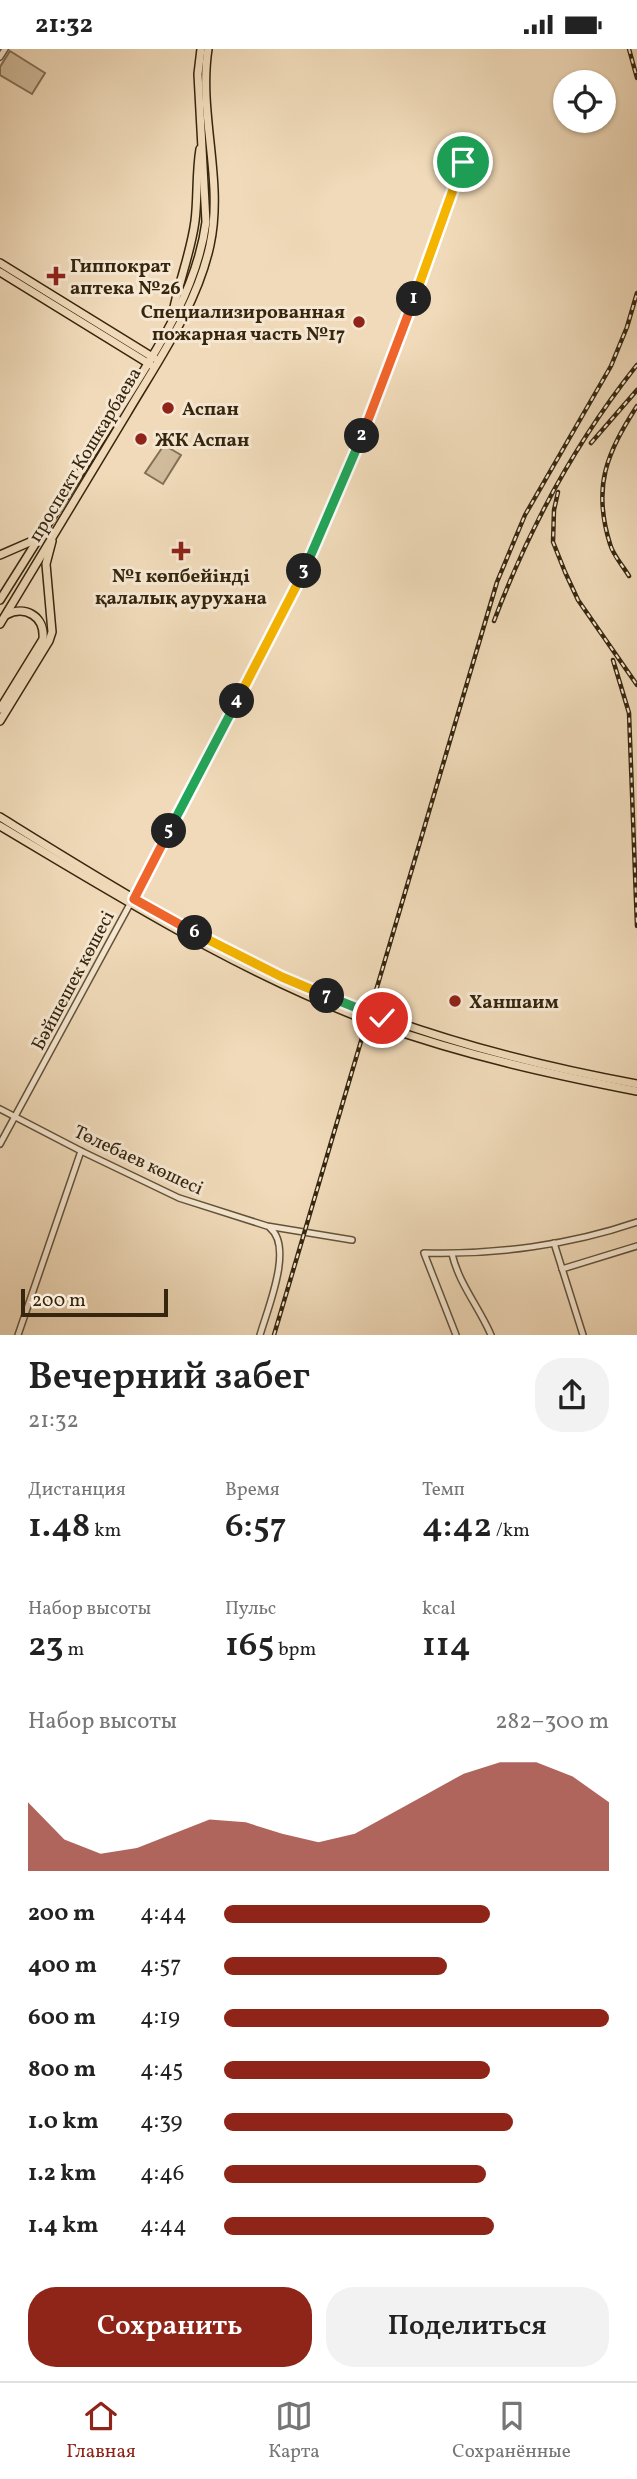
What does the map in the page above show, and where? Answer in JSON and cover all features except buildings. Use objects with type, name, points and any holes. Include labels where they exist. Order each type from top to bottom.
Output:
[{"type":"main road","points":[[153,362],[195,272],[203,245],[206,199],[198,74],[201,49]]},
{"type":"main road","points":[[0,600],[153,362],[196,288],[210,245],[214,195],[207,96],[208,49]]},
{"type":"main road","points":[[0,263],[153,362]]},
{"type":"main road","points":[[0,272],[153,362]]},
{"type":"main road","name":"проспект Кошкарбаева","points":[[0,624],[153,362]]},
{"type":"main road","points":[[0,721],[52,632],[46,564],[54,533]]},
{"type":"main road","points":[[0,555],[39,537]]},
{"type":"main road","points":[[0,709],[43,639],[44,631],[38,619],[28,611],[18,610],[5,615]]},
{"type":"main road","points":[[0,817],[132,901],[282,977],[382,1018],[464,1045],[637,1084]]},
{"type":"main road","points":[[0,826],[221,953],[277,981],[381,1025],[547,1073],[637,1091]]},
{"type":"street","points":[[0,57],[5,49]]},
{"type":"street","name":"Бәйшешек көшесі","points":[[0,1144],[294,593],[390,364],[470,143]]},
{"type":"street","name":"Төлебаев көшесі","points":[[0,1108],[179,1198],[267,1226],[352,1240]]},
{"type":"street","points":[[18,1335],[81,1151]]},
{"type":"street","points":[[456,1335],[424,1254],[452,1254],[554,1243],[604,1233],[637,1222]]},
{"type":"street","points":[[260,1335],[280,1264],[279,1243],[275,1232],[267,1226]]},
{"type":"street","points":[[554,1243],[583,1335]]},
{"type":"street","points":[[562,1269],[637,1246]]},
{"type":"street","points":[[452,1254],[456,1269],[491,1335]]},
{"type":"shaded area","points":[[10,51],[45,73],[32,94],[0,75],[0,67]]},
{"type":"shaded area","points":[[164,445],[181,455],[163,484],[145,473]]},
{"type":"railway","points":[[629,49],[637,78]]},
{"type":"railway","points":[[274,1335],[497,582],[525,515],[611,366],[637,293]]},
{"type":"railway","points":[[494,621],[522,553],[555,487],[593,425],[637,365]]},
{"type":"railway","points":[[591,443],[637,390]]},
{"type":"railway","points":[[629,576],[610,544],[602,505],[603,487],[611,455],[637,406]]},
{"type":"railway","points":[[558,492],[554,510],[553,542],[565,572],[578,600],[637,685]]},
{"type":"railway","points":[[613,660],[629,713],[637,926]]},
{"type":"place","name":"Гиппократ аптека №26","points":[[56,276]]},
{"type":"place","name":"Специализированная пожарная часть №17","points":[[359,322]]},
{"type":"place","name":"Аспан","points":[[168,408]]},
{"type":"place","name":"ЖК Аспан","points":[[141,439]]},
{"type":"place","name":"№1 көпбейінді қалалық аурухана","points":[[181,551]]},
{"type":"place","name":"Ханшаим","points":[[455,1001]]},
{"type":"route","points":[[382,1018],[282,977],[134,899],[294,593],[390,364],[463,162]]}]
